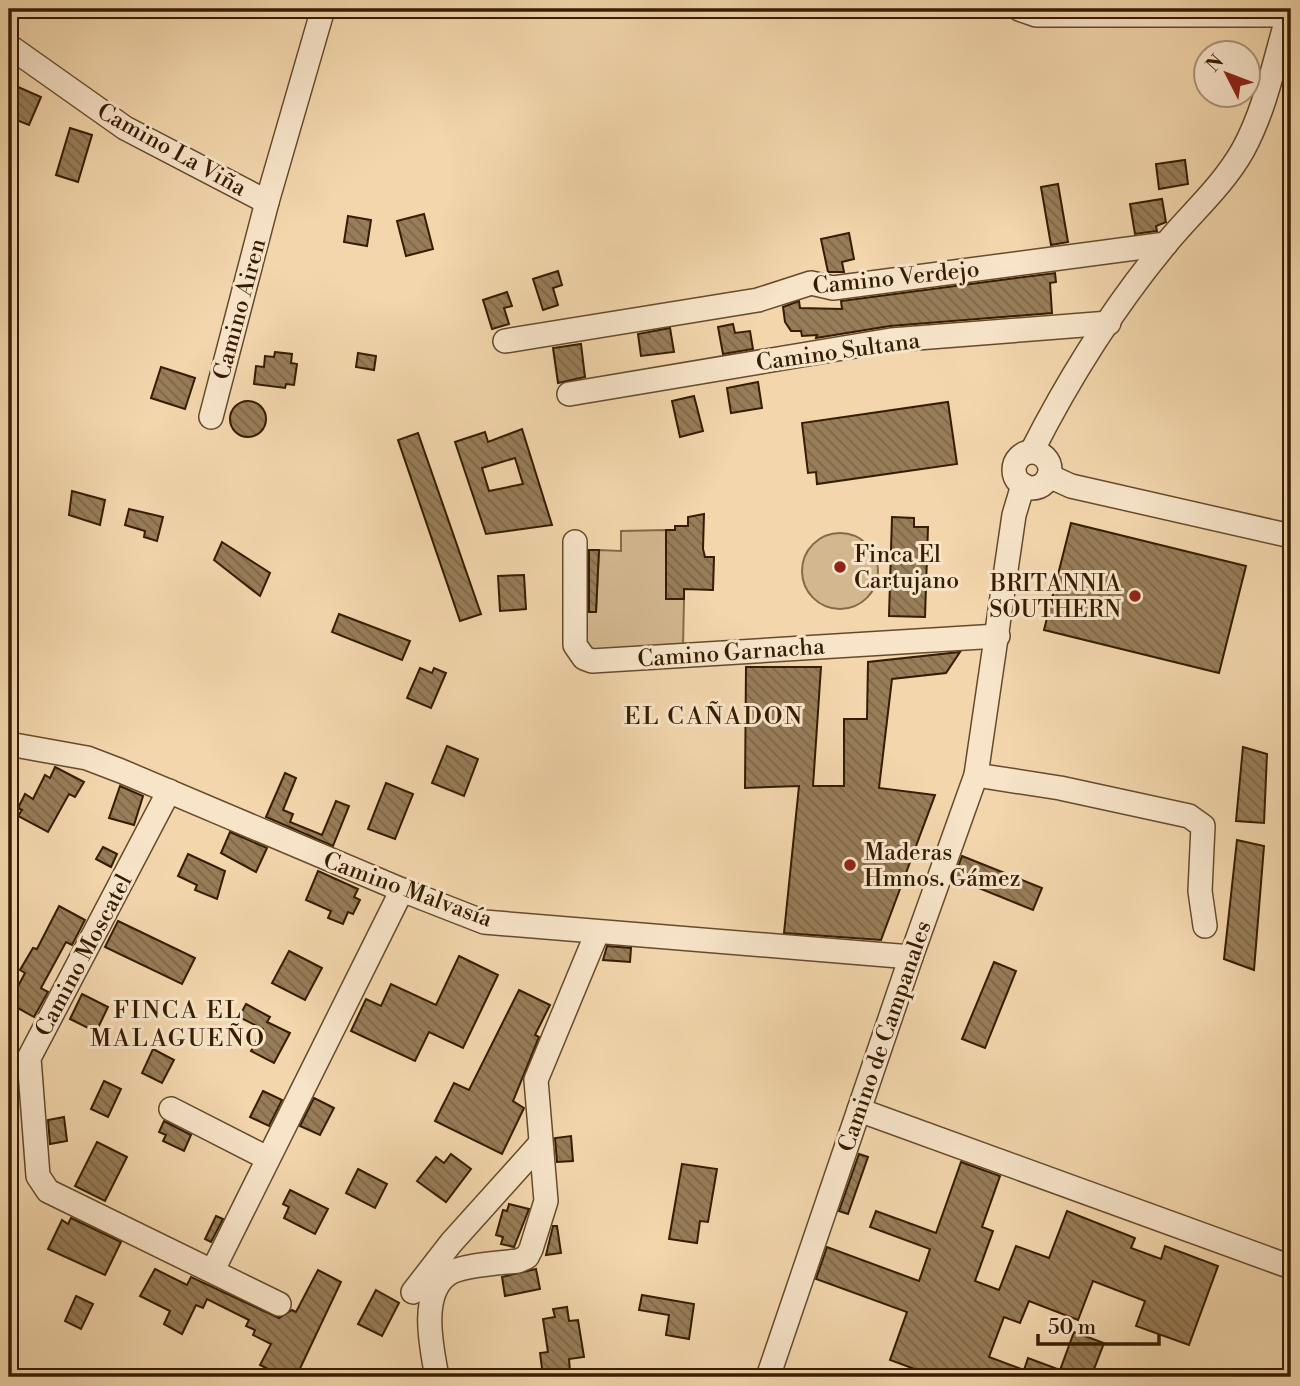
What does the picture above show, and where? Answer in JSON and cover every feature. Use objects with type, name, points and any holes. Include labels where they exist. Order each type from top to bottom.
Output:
[{"type":"street","name":"Camino Airen","points":[[211,417],[267,202],[323,9]]},
{"type":"street","points":[[1018,9],[1036,15],[1289,12],[1267,94],[1242,151],[1206,201],[1166,244],[1109,323],[1032,451],[1020,455],[1014,465],[1015,477],[1023,485],[1041,485],[1049,476]]},
{"type":"street","name":"Camino La Viña","points":[[9,46],[125,128],[267,202]]},
{"type":"street","name":"Camino Verdejo","points":[[505,341],[758,300],[811,283],[833,288],[1166,244]]},
{"type":"street","name":"Camino Sultana","points":[[569,394],[891,340],[1109,323]]},
{"type":"street","points":[[1032,451],[1046,458],[1049,476]]},
{"type":"street","points":[[1049,476],[1071,486],[1291,536]]},
{"type":"street","name":"Camino de Campanales","points":[[768,1377],[976,775],[1014,515],[1023,485]]},
{"type":"street","name":"Camino Garnacha","points":[[575,542],[575,645],[584,658],[592,661],[998,636]]},
{"type":"street","name":"Camino Malvasía","points":[[9,744],[87,758],[402,891],[484,922],[911,957]]},
{"type":"street","points":[[976,775],[1060,788],[1189,816],[1198,821],[1203,827],[1200,891],[1205,926]]},
{"type":"street","name":"Camino Moscatel","points":[[169,791],[29,1058],[27,1068],[41,1185],[279,1304]]},
{"type":"street","points":[[212,1270],[402,891]]},
{"type":"street","points":[[437,1377],[428,1321],[430,1307],[443,1279],[458,1270],[518,1261],[527,1257],[531,1250],[546,1201],[536,1080],[597,933]]},
{"type":"street","points":[[171,1108],[267,1158]]},
{"type":"street","points":[[859,1110],[1291,1267]]},
{"type":"street","points":[[413,1292],[451,1243],[540,1144]]},
{"type":"shaded area","points":[[666,530],[684,599],[683,646],[593,651],[582,643],[582,612],[596,612],[599,550],[621,551],[621,531]]},
{"type":"shaded area","name":"Finca El Cartujano","points":[[848,533],[861,539],[872,550],[878,563],[876,586],[861,603],[848,609],[832,609],[819,603],[804,586],[802,563],[808,550],[825,535]]},
{"type":"building","points":[[9,83],[41,97],[29,125],[9,117]]},
{"type":"building","points":[[70,128],[92,135],[78,182],[56,175]]},
{"type":"building","points":[[1185,160],[1188,184],[1159,189],[1156,164]]},
{"type":"building","points":[[1058,184],[1068,242],[1051,245],[1041,187]]},
{"type":"building","points":[[1162,199],[1166,222],[1156,226],[1157,231],[1135,234],[1130,204]]},
{"type":"building","points":[[424,214],[433,249],[406,256],[397,221]]},
{"type":"building","points":[[348,216],[371,220],[367,246],[344,242]]},
{"type":"building","points":[[849,233],[854,259],[842,262],[844,272],[828,272],[821,239]]},
{"type":"building","points":[[558,271],[562,285],[553,288],[558,305],[543,310],[533,279]]},
{"type":"building","points":[[1055,273],[1056,282],[1050,283],[1052,313],[890,326],[816,338],[817,335],[802,336],[801,331],[791,331],[785,322],[783,307],[799,301],[800,308],[842,309],[841,301]]},
{"type":"building","points":[[507,292],[512,306],[504,308],[509,324],[492,329],[483,300]]},
{"type":"building","points":[[733,324],[735,333],[750,331],[753,349],[723,354],[718,327]]},
{"type":"building","points":[[670,328],[674,352],[641,356],[638,334]]},
{"type":"building","points":[[581,344],[585,377],[558,383],[553,348]]},
{"type":"building","points":[[275,352],[292,354],[291,363],[297,364],[294,385],[286,384],[285,388],[254,384],[256,366],[264,367],[265,356],[274,357]]},
{"type":"building","points":[[358,353],[376,356],[374,370],[356,367]]},
{"type":"building","points":[[161,367],[195,378],[185,409],[151,398]]},
{"type":"building","points":[[758,382],[762,408],[731,413],[727,388]]},
{"type":"building","points":[[694,396],[703,431],[680,437],[672,401]]},
{"type":"building","points":[[248,401],[260,407],[266,419],[260,431],[248,437],[236,431],[230,419],[236,407]]},
{"type":"building","points":[[948,402],[957,464],[817,484],[816,472],[808,473],[802,423]]},
{"type":"building","points":[[522,429],[552,525],[486,534],[455,442],[485,432],[488,442]],"holes":[[[515,458],[523,484],[489,491],[482,468]]]},
{"type":"building","points":[[418,433],[481,614],[460,621],[398,440]]},
{"type":"building","points":[[72,491],[105,500],[100,525],[69,515]]},
{"type":"building","points":[[129,509],[163,517],[157,541],[144,537],[145,531],[125,525]]},
{"type":"building","points":[[704,514],[703,549],[705,557],[714,557],[713,590],[684,589],[684,599],[666,599],[666,530],[675,530],[675,526],[688,526],[688,517]]},
{"type":"building","points":[[892,517],[914,518],[914,527],[928,527],[925,617],[889,616]]},
{"type":"building","points":[[1071,523],[1246,566],[1219,673],[1044,630]]},
{"type":"building","points":[[222,542],[270,573],[260,596],[214,560]]},
{"type":"building","points":[[589,550],[599,550],[596,612],[589,612]]},
{"type":"building","points":[[524,575],[526,609],[500,611],[498,576]]},
{"type":"building","points":[[339,614],[410,641],[402,660],[332,632]]},
{"type":"building","points":[[960,652],[946,673],[892,679],[879,788],[935,795],[881,940],[784,933],[799,786],[745,788],[746,667],[821,667],[813,786],[844,786],[844,719],[867,719],[868,662]]},
{"type":"building","points":[[420,668],[432,673],[434,668],[446,673],[431,708],[407,698]]},
{"type":"building","points":[[447,746],[478,759],[464,796],[432,783]]},
{"type":"building","points":[[1243,747],[1267,754],[1264,823],[1236,821]]},
{"type":"building","points":[[55,767],[84,782],[75,797],[69,794],[48,832],[18,816],[22,810],[18,808],[25,794],[33,799],[45,775],[50,778]]},
{"type":"building","points":[[285,773],[296,778],[283,810],[293,814],[290,822],[322,835],[336,801],[349,806],[333,846],[266,817]]},
{"type":"building","points":[[386,783],[413,794],[395,839],[368,829]]},
{"type":"building","points":[[120,786],[143,796],[134,825],[109,818]]},
{"type":"building","points":[[230,832],[267,848],[256,872],[221,853]]},
{"type":"building","points":[[1237,840],[1264,846],[1254,970],[1224,959]]},
{"type":"building","points":[[103,847],[117,854],[111,867],[96,859]]},
{"type":"building","points":[[188,854],[225,871],[217,899],[195,890],[197,885],[178,876]]},
{"type":"building","points":[[962,856],[1042,888],[1033,910],[954,878]]},
{"type":"building","points":[[318,871],[358,889],[354,897],[360,900],[353,914],[348,912],[343,924],[328,918],[331,911],[306,900]]},
{"type":"building","points":[[59,906],[85,920],[72,945],[66,942],[41,988],[48,992],[34,1017],[9,1003],[25,973],[20,970],[33,948],[37,949]]},
{"type":"building","points":[[118,921],[195,958],[182,984],[105,947]]},
{"type":"building","points":[[607,946],[631,948],[630,962],[603,960]]},
{"type":"building","points":[[289,951],[322,968],[305,1000],[272,983]]},
{"type":"building","points":[[459,956],[498,975],[463,1048],[429,1032],[415,1061],[351,1031],[366,999],[381,1006],[391,984],[436,1005]]},
{"type":"building","points":[[994,962],[1016,971],[985,1048],[962,1039]]},
{"type":"building","points":[[519,990],[550,1005],[535,1035],[539,1037],[513,1101],[524,1108],[502,1154],[435,1121],[454,1083],[469,1090]]},
{"type":"building","points":[[82,994],[108,1007],[96,1032],[70,1019]]},
{"type":"building","points":[[246,1004],[270,1017],[267,1022],[290,1033],[274,1063],[251,1051],[263,1029],[239,1017]]},
{"type":"building","points":[[153,1049],[174,1060],[162,1083],[142,1073]]},
{"type":"building","points":[[104,1081],[121,1089],[108,1117],[91,1109]]},
{"type":"building","points":[[263,1091],[282,1100],[269,1126],[250,1117]]},
{"type":"building","points":[[314,1098],[334,1108],[320,1135],[300,1126]]},
{"type":"building","points":[[64,1117],[67,1141],[50,1144],[48,1120]]},
{"type":"building","points":[[164,1121],[191,1135],[184,1151],[163,1141],[166,1135],[159,1132]]},
{"type":"building","points":[[571,1136],[573,1161],[557,1162],[555,1138]]},
{"type":"building","points":[[97,1142],[127,1157],[105,1201],[75,1186]]},
{"type":"building","points":[[451,1154],[471,1169],[446,1202],[417,1181],[436,1157],[444,1163]]},
{"type":"building","points":[[859,1154],[868,1157],[848,1214],[839,1211]]},
{"type":"building","points":[[961,1162],[1000,1176],[982,1227],[993,1231],[975,1281],[999,1290],[1016,1246],[1049,1258],[1067,1211],[1135,1238],[1131,1248],[1161,1259],[1165,1246],[1218,1266],[1189,1345],[1136,1326],[1145,1301],[1093,1281],[1078,1320],[1029,1301],[1020,1323],[1004,1317],[989,1357],[1024,1370],[1028,1358],[1060,1370],[1074,1332],[1104,1343],[1091,1377],[936,1377],[890,1360],[907,1312],[816,1279],[827,1247],[919,1281],[930,1249],[870,1227],[876,1211],[936,1233]]},
{"type":"building","points":[[682,1164],[717,1169],[708,1222],[700,1221],[697,1243],[669,1239]]},
{"type":"building","points":[[358,1169],[387,1184],[375,1208],[346,1193]]},
{"type":"building","points":[[290,1190],[328,1209],[315,1234],[284,1218],[289,1207],[283,1204]]},
{"type":"building","points":[[509,1204],[529,1209],[514,1247],[501,1244],[503,1237],[496,1235],[503,1210],[507,1211]]},
{"type":"building","points":[[216,1216],[223,1219],[211,1242],[205,1239]]},
{"type":"building","points":[[71,1218],[121,1242],[105,1275],[48,1249],[62,1220],[68,1224]]},
{"type":"building","points":[[553,1226],[557,1226],[561,1253],[546,1255]]},
{"type":"building","points":[[155,1269],[187,1285],[191,1277],[279,1318],[292,1310],[296,1312],[318,1270],[341,1282],[296,1377],[284,1377],[260,1365],[271,1344],[253,1335],[255,1330],[246,1326],[249,1320],[207,1299],[203,1308],[196,1305],[182,1334],[164,1324],[170,1311],[140,1296]]},
{"type":"building","points":[[536,1269],[540,1289],[505,1296],[502,1277]]},
{"type":"building","points":[[376,1290],[399,1303],[382,1336],[358,1324]]},
{"type":"building","points":[[642,1295],[694,1304],[689,1339],[666,1335],[669,1315],[639,1310]]},
{"type":"building","points":[[76,1296],[93,1304],[81,1329],[65,1321]]},
{"type":"building","points":[[567,1307],[569,1321],[578,1320],[584,1357],[569,1359],[570,1371],[543,1376],[540,1353],[548,1352],[543,1319],[555,1317],[553,1309]]},
{"type":"place","name":"Finca El Cartujano","points":[[840,567]]},
{"type":"place","name":"BRITANNIA SOUTHERN","points":[[1135,596]]},
{"type":"place","name":"Maderas Hmnos. Gámez","points":[[850,865]]},
{"type":"district","name":"EL CAÑADON","points":[[714,716]]},
{"type":"district","name":"FINCA EL MALAGUEÑO","points":[[178,1024]]}]
